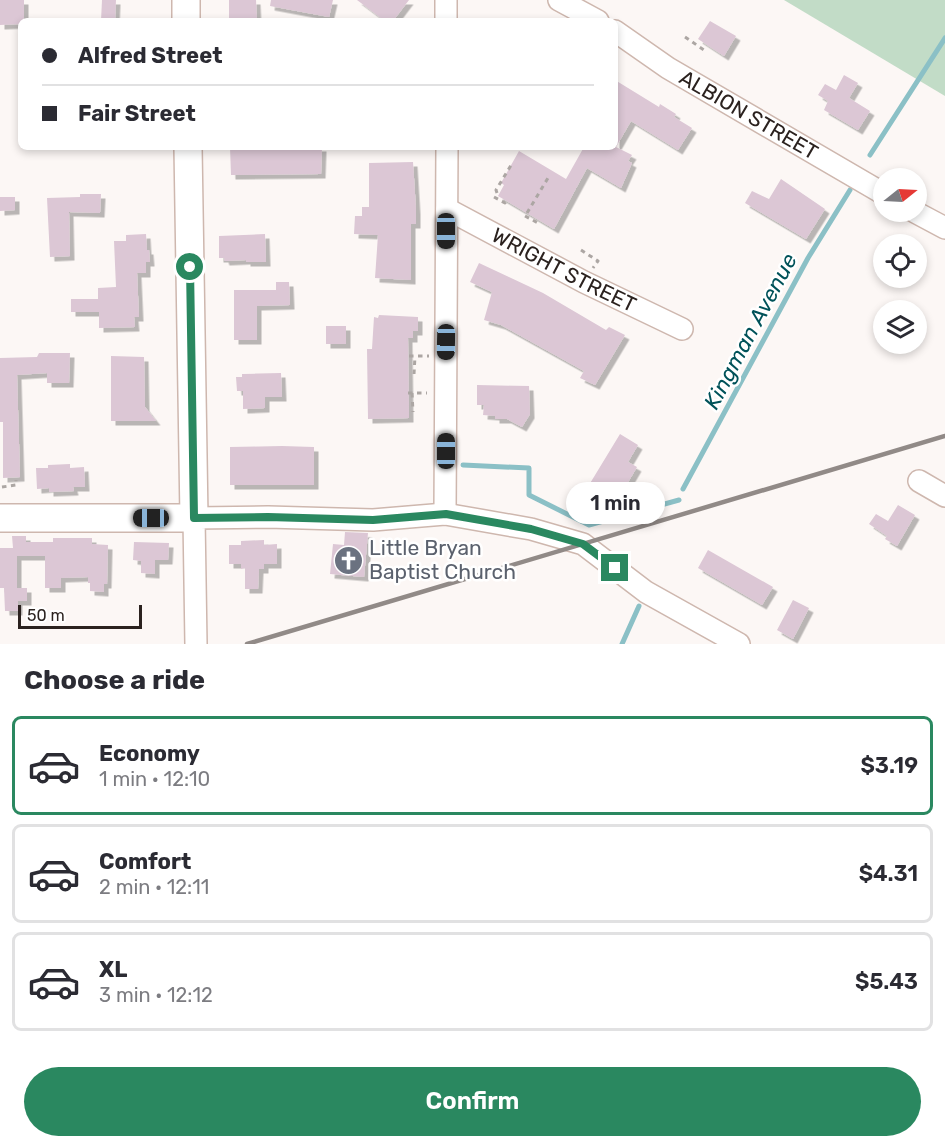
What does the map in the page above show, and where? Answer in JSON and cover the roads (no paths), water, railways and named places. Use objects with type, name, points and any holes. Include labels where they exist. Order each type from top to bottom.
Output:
[{"type":"main road","points":[[186,0],[186,18]]},
{"type":"main road","points":[[0,518],[194,518],[188,150]]},
{"type":"street","points":[[446,0],[447,18]]},
{"type":"street","points":[[559,0],[592,18]]},
{"type":"street","name":"ALBION STREET","points":[[618,33],[668,68],[873,188]]},
{"type":"street","points":[[446,514],[447,150]]},
{"type":"street","name":"WRIGHT STREET","points":[[447,209],[584,282],[681,329]]},
{"type":"street","points":[[927,218],[945,228]]},
{"type":"street","points":[[919,481],[945,496]]},
{"type":"street","points":[[196,644],[194,518],[268,517],[373,520],[446,514],[531,529],[583,544],[646,592],[739,644]]},
{"type":"waterway","name":"Kingman Avenue","points":[[870,155],[945,38]]},
{"type":"waterway","name":"Kingman Avenue","points":[[683,489],[808,258],[850,190]]},
{"type":"waterway","points":[[463,465],[529,468],[529,495],[589,525],[679,500]]},
{"type":"waterway","name":"Kingman Avenue","points":[[622,644],[639,606]]},
{"type":"railway","points":[[247,644],[945,436]]},
{"type":"place","name":"Little Bryan Baptist Church","points":[[348,560]]}]
